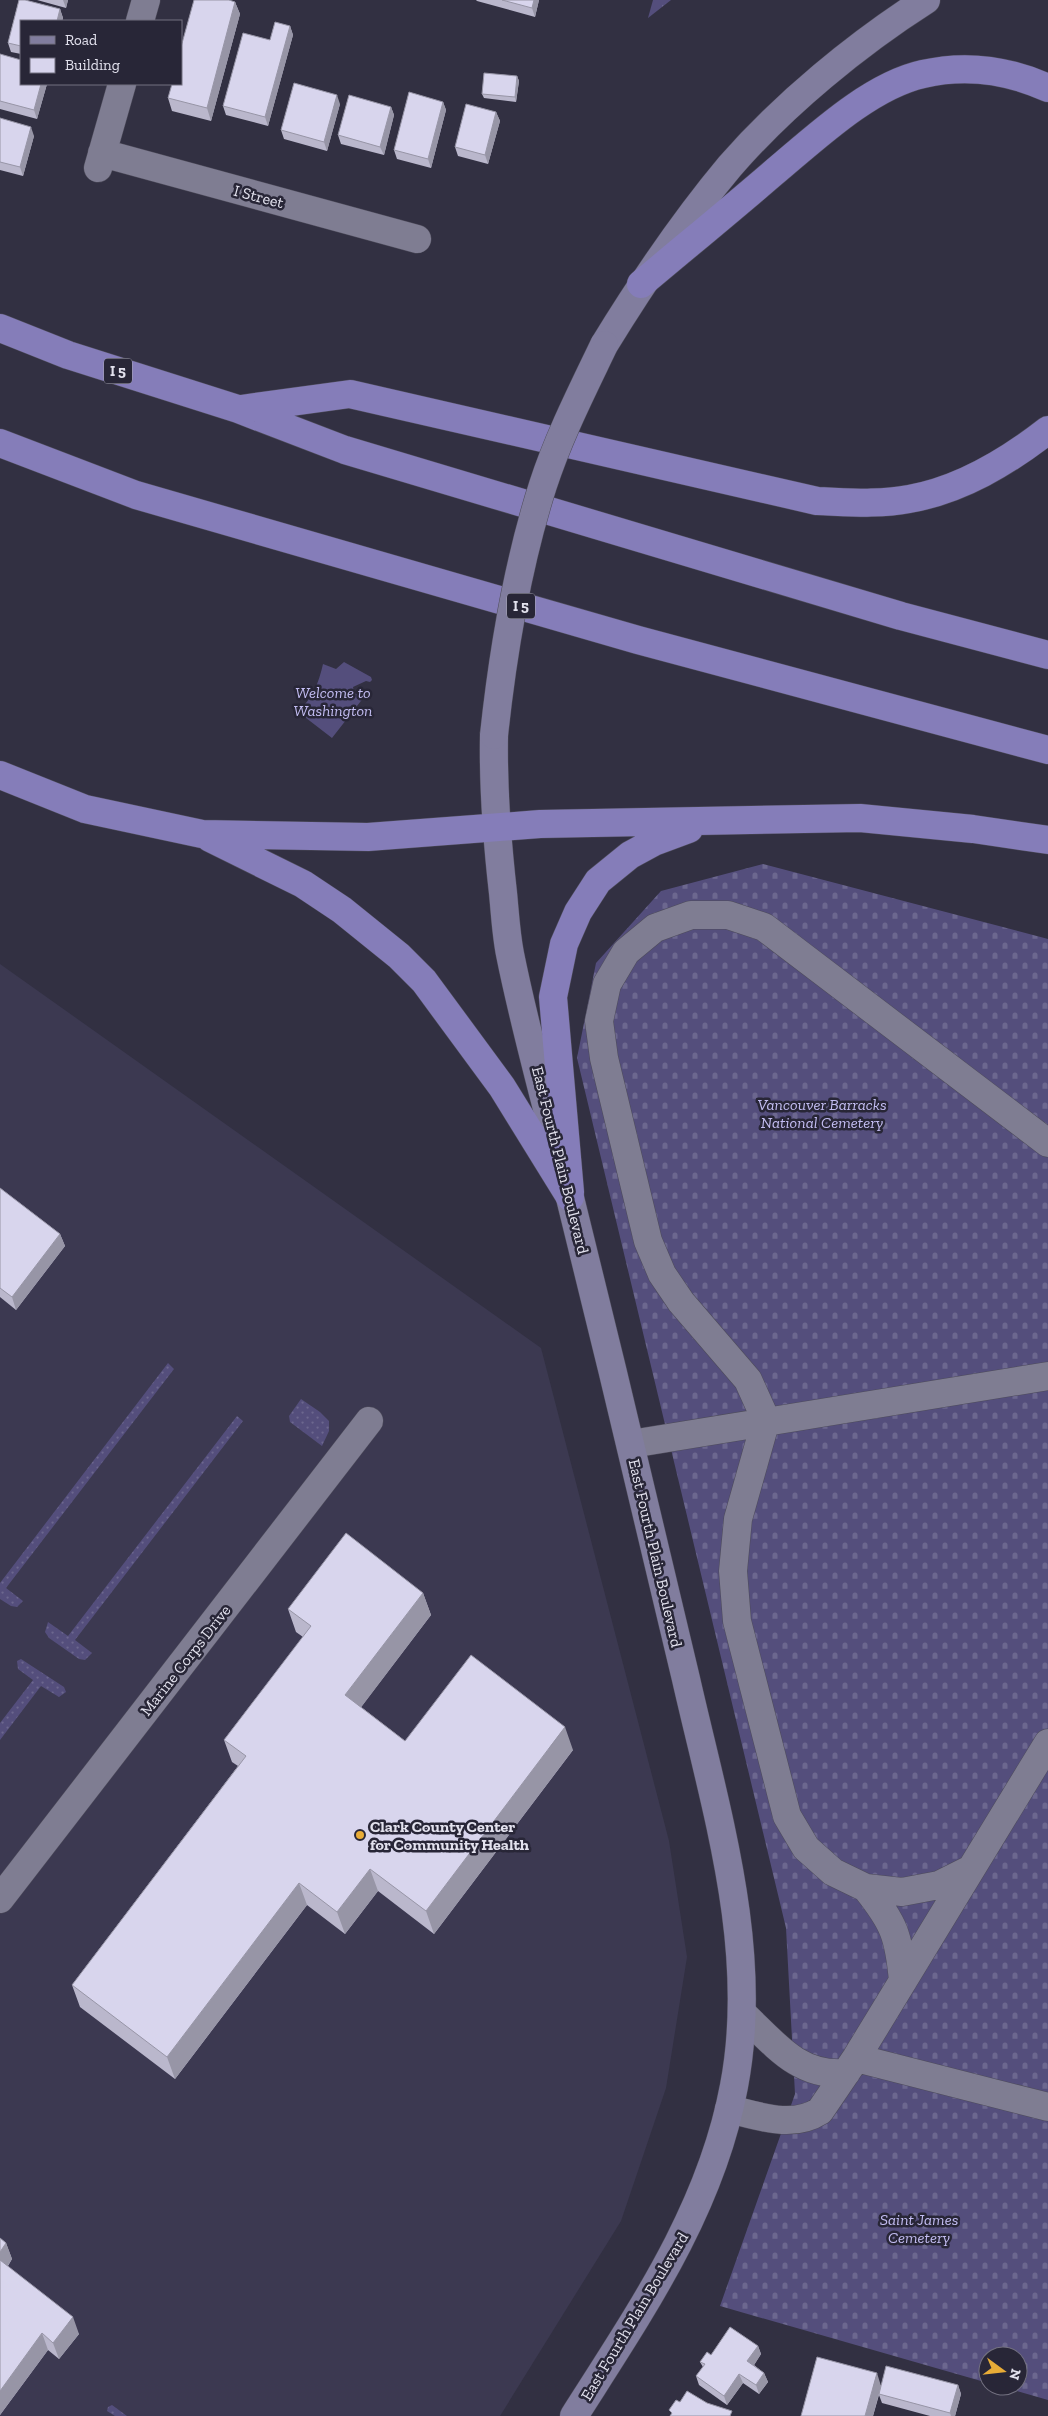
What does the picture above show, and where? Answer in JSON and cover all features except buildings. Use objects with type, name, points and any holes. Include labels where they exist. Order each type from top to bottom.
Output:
[{"type":"highway","points":[[641,284],[842,115],[888,88],[922,74],[961,69],[999,71],[1048,88]]},
{"type":"highway","name":"I 5","points":[[0,328],[68,354],[238,409],[364,456],[901,616],[1048,655]]},
{"type":"highway","points":[[238,409],[350,394],[817,501],[867,503],[909,500],[944,490],[978,476],[1024,449],[1048,430]]},
{"type":"highway","name":"I 5","points":[[0,443],[136,495],[638,640],[1048,750]]},
{"type":"highway","points":[[0,775],[85,809],[202,834],[368,837],[540,824],[860,818],[973,829],[1048,840]]},
{"type":"highway","points":[[570,1197],[553,997],[564,944],[578,912],[598,881],[630,855],[654,842],[710,822]]},
{"type":"highway","points":[[202,834],[303,884],[342,910],[399,956],[424,981],[502,1087],[570,1197]]},
{"type":"main road","name":"East Fourth Plain Boulevard","points":[[574,2416],[649,2297],[685,2232],[710,2174],[729,2109],[738,2065],[742,2013],[738,1930],[722,1837],[631,1444],[509,950],[495,828],[494,735],[509,621],[543,485],[569,418],[604,346],[641,284],[686,221],[732,165],[791,105],[837,65],[926,0]]},
{"type":"street","points":[[140,20],[146,0]]},
{"type":"street","name":"I Street","points":[[122,85],[100,160],[417,239]]},
{"type":"street","points":[[971,1869],[939,1886],[902,1892],[866,1888],[833,1872],[819,1860],[806,1848],[787,1816],[737,1621],[733,1570],[738,1519],[766,1420],[748,1380],[681,1302],[662,1274],[648,1242],[604,1058],[599,1021],[607,984],[626,952],[656,928],[691,915],[728,915],[764,927],[1048,1143]]},
{"type":"street","points":[[631,1444],[766,1420],[1048,1376]]},
{"type":"street","name":"Marine Corps Drive","points":[[0,1900],[369,1421]]},
{"type":"street","points":[[729,2109],[774,2119],[798,2120],[820,2111],[851,2065],[1048,1743]]},
{"type":"street","points":[[866,1888],[887,1914],[900,1947],[903,1981]]},
{"type":"street","points":[[742,2013],[797,2063],[810,2070],[824,2073],[851,2065],[1048,2107]]},
{"type":"shaded area","points":[[0,964],[541,1348],[669,1841],[687,1957],[666,2088],[621,2221],[500,2416],[0,2416]]},
{"type":"green space","points":[[653,0],[671,0],[648,18]]},
{"type":"green space","name":"Welcome to Washington","points":[[344,662],[371,677],[372,680],[353,687],[354,692],[364,697],[332,738],[297,711],[307,702],[314,690],[323,664],[336,669]]},
{"type":"green space","name":"Vancouver Barracks National Cemetery","points":[[763,864],[1048,939],[1048,2400],[1028,2394],[1028,2346],[978,2346],[978,2380],[720,2306],[795,2094],[786,1928],[577,1058],[596,963],[661,891]]},
{"type":"green space","points":[[168,1363],[174,1369],[6,1588],[23,1601],[17,1607],[11,1606],[0,1599],[0,1583]]},
{"type":"green space","points":[[301,1399],[320,1412],[329,1421],[329,1431],[322,1446],[290,1422],[289,1416]]},
{"type":"green space","points":[[237,1416],[243,1421],[75,1640],[92,1653],[85,1660],[79,1659],[49,1638],[45,1632],[48,1622],[68,1636]]},
{"type":"green space","points":[[21,1659],[64,1687],[66,1692],[59,1697],[41,1686],[0,1740],[0,1723],[33,1680],[18,1669],[17,1661]]},
{"type":"green space","points":[[112,2405],[127,2416],[115,2416],[107,2411],[108,2407]]},
{"type":"place","name":"Clark County Center for Community Health","points":[[360,1835]]},
{"type":"park label","name":"Saint James Cemetery","points":[[919,2228]]}]
